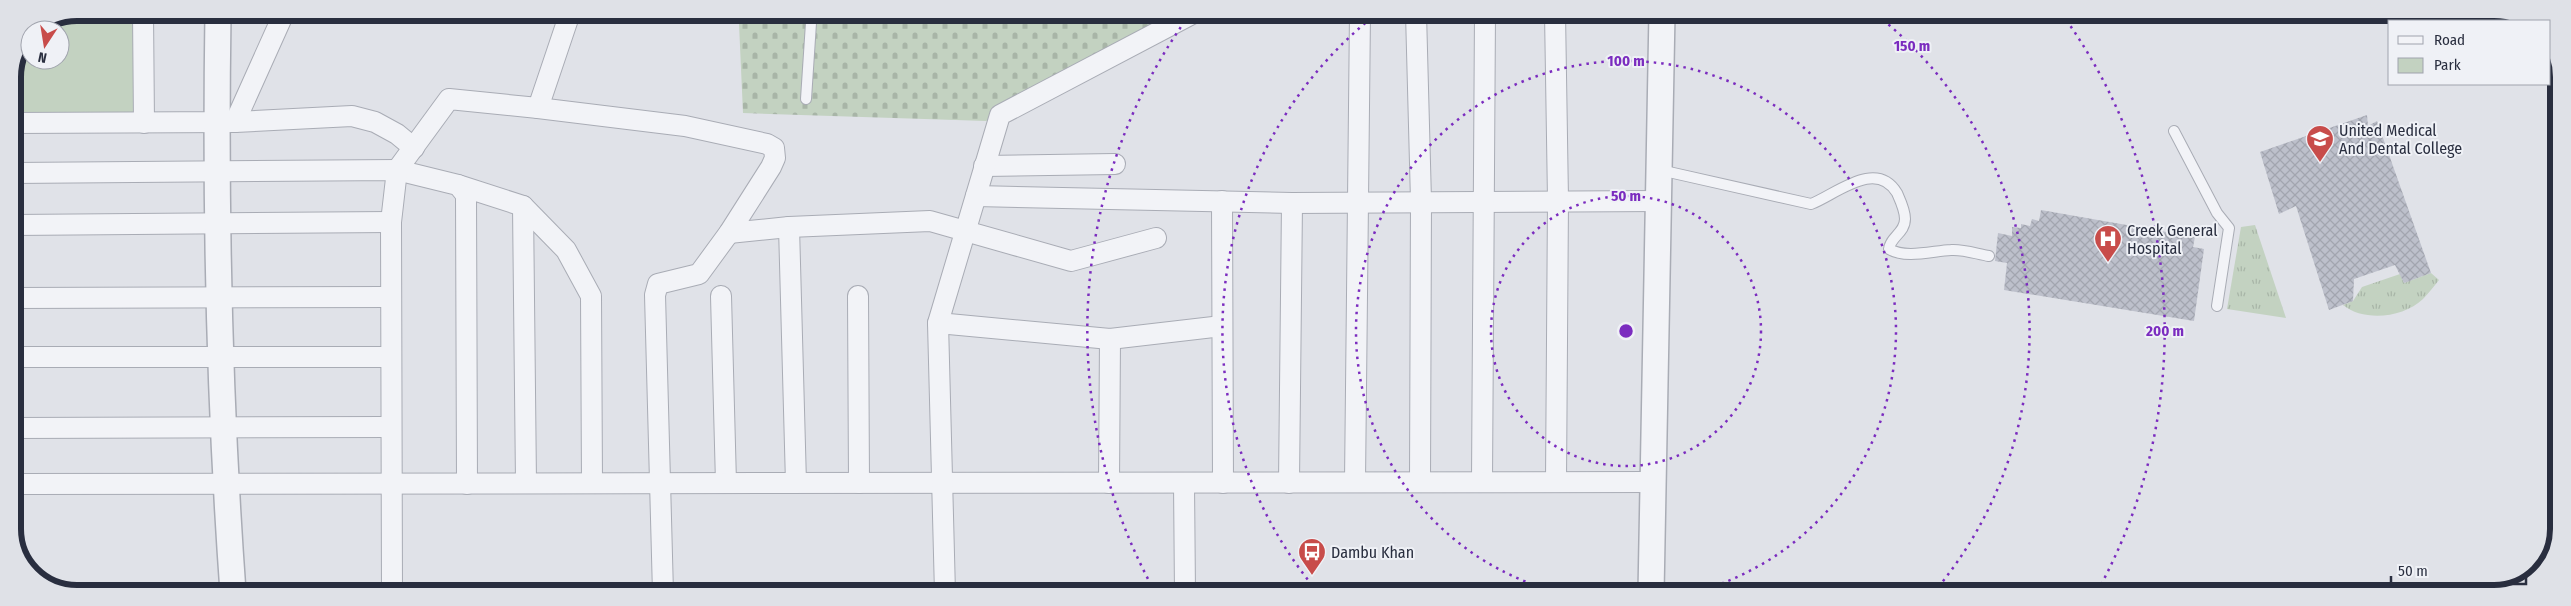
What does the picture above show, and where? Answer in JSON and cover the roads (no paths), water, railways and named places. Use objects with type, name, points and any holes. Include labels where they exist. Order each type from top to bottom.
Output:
[{"type":"street","points":[[143,21],[144,122]]},
{"type":"street","points":[[219,21],[226,122],[218,172],[217,222],[220,356],[225,484],[232,585]]},
{"type":"street","points":[[226,122],[280,21]]},
{"type":"street","points":[[538,108],[567,21]]},
{"type":"street","points":[[945,585],[938,323],[1000,115],[1179,21]]},
{"type":"street","points":[[1356,482],[1360,21]]},
{"type":"street","points":[[1416,21],[1421,201],[1420,482]]},
{"type":"street","points":[[1482,482],[1485,21]]},
{"type":"street","points":[[1555,21],[1558,200],[1556,482]]},
{"type":"street","points":[[1651,585],[1660,200],[1662,21]]},
{"type":"street","points":[[392,585],[391,222],[397,170],[449,99],[685,126],[768,144],[774,148],[775,158],[729,233],[699,274],[658,284],[655,295],[663,585]]},
{"type":"street","points":[[21,123],[226,122],[352,116],[375,122],[397,134],[414,148]]},
{"type":"street","points":[[984,166],[1115,164]]},
{"type":"street","points":[[21,172],[397,170],[458,185],[523,206],[566,250],[591,296],[592,483]]},
{"type":"street","points":[[458,185],[466,195],[467,484]]},
{"type":"street","points":[[976,196],[1292,203],[1660,200]]},
{"type":"street","points":[[1222,202],[1223,483]]},
{"type":"street","points":[[1289,483],[1292,203]]},
{"type":"street","points":[[523,206],[526,484]]},
{"type":"street","points":[[729,233],[789,227],[930,221],[1071,261],[1156,238]]},
{"type":"street","points":[[21,225],[391,222]]},
{"type":"street","points":[[789,227],[796,483]]},
{"type":"street","points":[[721,296],[726,483]]},
{"type":"street","points":[[858,296],[860,483]]},
{"type":"street","points":[[21,298],[391,297]]},
{"type":"street","points":[[938,323],[1110,339],[1222,326]]},
{"type":"street","points":[[1109,483],[1110,339]]},
{"type":"street","points":[[21,357],[391,357]]},
{"type":"street","points":[[21,428],[391,427]]},
{"type":"street","points":[[21,484],[1653,482]]},
{"type":"street","points":[[1184,483],[1185,585]]},
{"type":"lane","points":[[806,99],[812,21]]},
{"type":"lane","points":[[2174,131],[2217,212],[2228,228],[2217,306]]},
{"type":"lane","points":[[1660,170],[1811,204],[1825,198],[1832,191],[1865,178],[1883,181],[1894,189],[1903,206],[1905,217],[1902,231],[1894,239],[1889,249],[1896,252],[1931,253],[1953,250],[1989,256]]},
{"type":"place","name":"United Medical And Dental College","points":[[2320,163]]},
{"type":"place","name":"Creek General Hospital","points":[[2108,263]]},
{"type":"place","name":"Dambu Khan","points":[[1312,576]]}]
